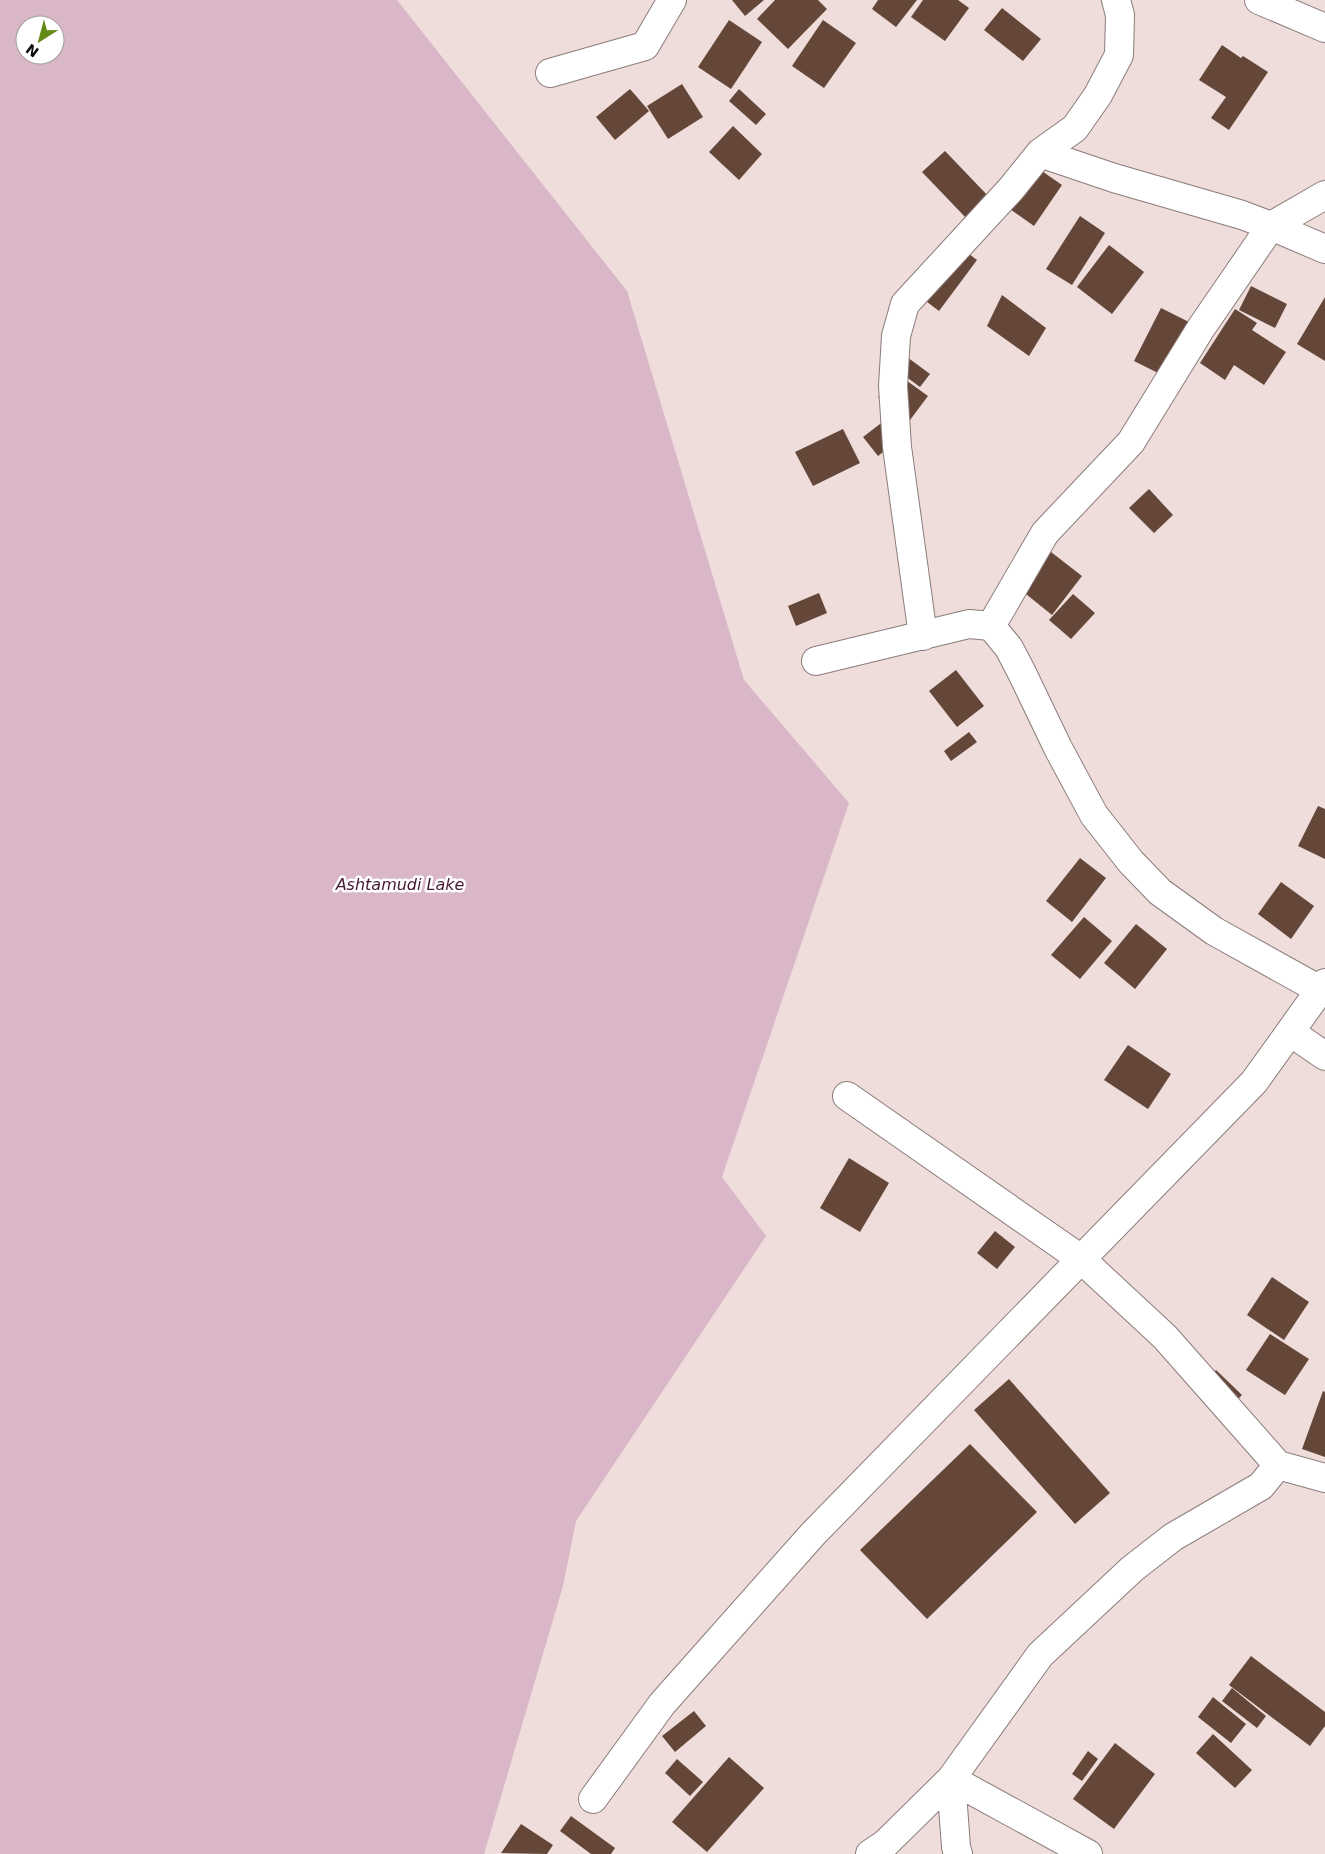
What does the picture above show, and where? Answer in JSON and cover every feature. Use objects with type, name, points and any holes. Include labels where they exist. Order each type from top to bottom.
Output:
[{"type":"street","points":[[550,74],[645,46],[672,0]]},
{"type":"street","points":[[923,636],[897,447],[893,386],[896,336],[905,304],[1011,189],[1040,153],[1075,128],[1098,95],[1120,55],[1120,15],[1116,0]]},
{"type":"street","points":[[1259,0],[1325,28]]},
{"type":"street","points":[[1040,153],[1114,178],[1232,212],[1271,226],[1325,250]]},
{"type":"street","points":[[991,626],[1045,533],[1131,442],[1201,328],[1271,226],[1325,195]]},
{"type":"street","points":[[592,1799],[662,1704],[813,1534],[1254,1082],[1322,987],[1214,931],[1160,892],[1132,862],[1094,815],[1058,748],[1018,664],[1009,648],[991,626],[969,624],[816,661]]},
{"type":"street","points":[[1290,1032],[1325,1056]]},
{"type":"street","points":[[846,1096],[1081,1259],[1165,1338],[1278,1465],[1325,1478]]},
{"type":"street","points":[[870,1854],[885,1844],[951,1779],[1040,1655],[1132,1570],[1173,1537],[1261,1486],[1278,1465]]},
{"type":"street","points":[[951,1779],[958,1854]]},
{"type":"street","points":[[951,1779],[1088,1854]]},
{"type":"water","name":"Ashtamudi Lake","points":[[0,0],[397,0],[627,291],[744,680],[849,803],[722,1177],[766,1236],[576,1521],[563,1586],[484,1854],[0,1854]]},
{"type":"building","points":[[732,0],[764,0],[745,16]]},
{"type":"building","points":[[775,0],[818,0],[827,9],[788,49],[757,19]]},
{"type":"building","points":[[878,0],[917,0],[896,27],[872,9]]},
{"type":"building","points":[[923,0],[958,0],[969,8],[945,41],[911,17]]},
{"type":"building","points":[[1002,8],[1041,39],[1023,61],[984,30]]},
{"type":"building","points":[[729,20],[762,42],[731,89],[698,67]]},
{"type":"building","points":[[823,20],[856,43],[824,88],[792,66]]},
{"type":"building","points":[[1222,45],[1241,58],[1243,56],[1268,72],[1229,130],[1211,118],[1226,97],[1199,80]]},
{"type":"building","points":[[682,84],[703,117],[668,139],[647,106]]},
{"type":"building","points":[[630,89],[649,111],[615,140],[596,117]]},
{"type":"building","points":[[739,89],[766,114],[756,125],[729,101]]},
{"type":"building","points":[[733,126],[762,154],[739,180],[709,152]]},
{"type":"building","points":[[945,151],[991,199],[968,220],[922,172]]},
{"type":"building","points":[[1036,167],[1062,185],[1034,226],[1007,207]]},
{"type":"building","points":[[1080,216],[1105,233],[1072,285],[1046,269]]},
{"type":"building","points":[[948,238],[977,260],[939,311],[910,289]]},
{"type":"building","points":[[1109,245],[1144,272],[1112,314],[1077,287]]},
{"type":"building","points":[[1251,286],[1287,304],[1275,328],[1239,310]]},
{"type":"building","points":[[1002,295],[1046,328],[1029,356],[987,326]]},
{"type":"building","points":[[1325,297],[1325,361],[1297,344]]},
{"type":"building","points":[[1161,308],[1189,322],[1162,375],[1134,361]]},
{"type":"building","points":[[1235,309],[1257,323],[1252,330],[1286,352],[1264,385],[1234,365],[1225,380],[1200,363]]},
{"type":"building","points":[[907,357],[930,374],[920,387],[897,370]]},
{"type":"building","points":[[896,373],[928,396],[910,420],[878,397]]},
{"type":"building","points":[[893,414],[907,433],[878,456],[863,437]]},
{"type":"building","points":[[843,429],[860,463],[813,486],[795,452]]},
{"type":"building","points":[[1149,489],[1173,515],[1154,533],[1129,508]]},
{"type":"building","points":[[1051,552],[1082,576],[1052,615],[1021,590]]},
{"type":"building","points":[[819,593],[827,613],[796,626],[788,606]]},
{"type":"building","points":[[1073,594],[1095,613],[1071,639],[1049,620]]},
{"type":"building","points":[[956,670],[984,706],[957,727],[929,691]]},
{"type":"building","points":[[969,732],[977,742],[951,761],[944,751]]},
{"type":"building","points":[[1318,806],[1325,809],[1325,859],[1298,846]]},
{"type":"building","points":[[1080,858],[1106,878],[1072,922],[1046,901]]},
{"type":"building","points":[[1281,882],[1314,906],[1291,939],[1258,914]]},
{"type":"building","points":[[1084,917],[1112,941],[1080,979],[1051,955]]},
{"type":"building","points":[[1136,924],[1167,949],[1135,989],[1104,963]]},
{"type":"building","points":[[1128,1045],[1171,1074],[1148,1109],[1104,1080]]},
{"type":"building","points":[[849,1158],[889,1183],[860,1232],[820,1208]]},
{"type":"building","points":[[995,1231],[1015,1247],[997,1269],[977,1253]]},
{"type":"building","points":[[1272,1277],[1309,1302],[1284,1340],[1247,1315]]},
{"type":"building","points":[[1270,1334],[1309,1359],[1285,1395],[1246,1370]]},
{"type":"building","points":[[1216,1370],[1242,1395],[1228,1409],[1202,1383]]},
{"type":"building","points":[[1009,1379],[1110,1493],[1075,1524],[974,1410]]},
{"type":"building","points":[[1323,1391],[1325,1392],[1325,1457],[1302,1449]]},
{"type":"building","points":[[970,1444],[1037,1512],[927,1619],[860,1550]]},
{"type":"building","points":[[1251,1656],[1325,1712],[1325,1726],[1310,1746],[1229,1685]]},
{"type":"building","points":[[1232,1688],[1266,1716],[1257,1728],[1222,1701]]},
{"type":"building","points":[[1213,1697],[1246,1724],[1231,1743],[1198,1717]]},
{"type":"building","points":[[694,1711],[706,1726],[675,1752],[662,1736]]},
{"type":"building","points":[[1213,1734],[1252,1770],[1235,1788],[1196,1753]]},
{"type":"building","points":[[1115,1743],[1155,1774],[1114,1829],[1073,1799]]},
{"type":"building","points":[[1088,1751],[1098,1759],[1082,1781],[1072,1774]]},
{"type":"building","points":[[729,1757],[764,1788],[707,1852],[672,1822]]},
{"type":"building","points":[[677,1759],[703,1782],[690,1796],[665,1773]]},
{"type":"building","points":[[571,1816],[615,1848],[611,1854],[591,1854],[560,1831]]},
{"type":"building","points":[[521,1824],[553,1845],[547,1854],[501,1853]]}]
